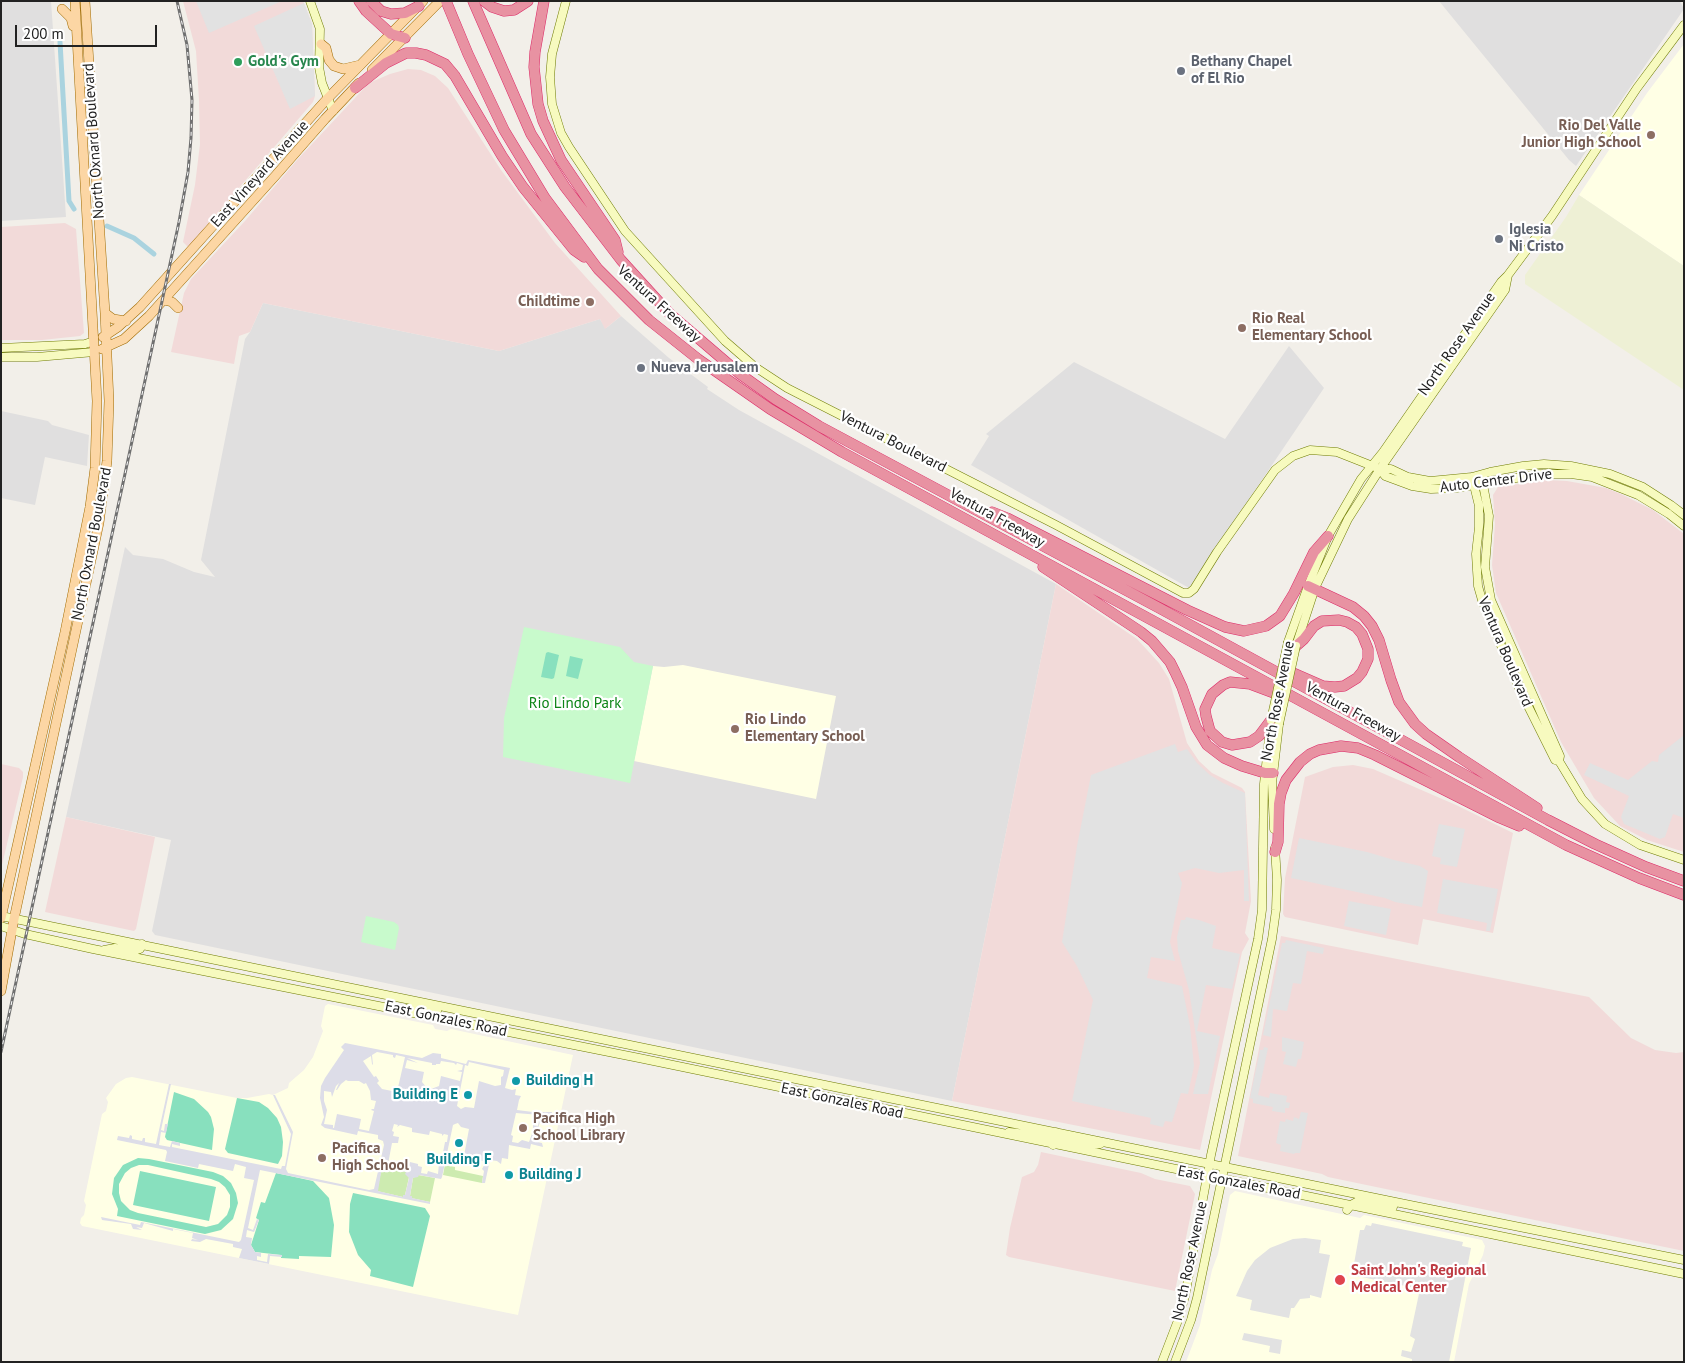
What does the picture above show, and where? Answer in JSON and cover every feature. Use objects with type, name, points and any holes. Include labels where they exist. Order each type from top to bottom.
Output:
[{"type":"highway","points":[[359,1],[366,11],[391,34],[405,38]]},
{"type":"highway","points":[[370,1],[378,9],[391,14],[401,14],[421,4]]},
{"type":"highway","name":"Ventura Freeway","points":[[473,1],[532,134],[565,187],[621,260],[670,314],[740,374],[775,399],[819,426],[1248,656],[1548,820],[1646,867],[1684,881]]},
{"type":"highway","points":[[484,1],[492,7],[504,11],[514,10],[528,1]]},
{"type":"highway","points":[[544,1],[534,67],[538,104],[543,121],[561,160],[614,240],[621,260]]},
{"type":"highway","name":"Ventura Freeway","points":[[444,2],[504,130],[545,198],[598,269],[663,332],[713,370],[770,410],[842,452],[1566,845],[1639,878],[1684,895]]},
{"type":"highway","points":[[355,88],[386,63],[406,54],[421,53],[439,60],[455,76],[502,156],[523,187],[574,250],[598,269]]},
{"type":"highway","points":[[946,493],[1007,518],[1187,610],[1236,631],[1259,629],[1280,616],[1294,593],[1314,552],[1328,536]]},
{"type":"highway","points":[[1019,547],[1039,564],[1152,641],[1170,662],[1182,687],[1196,727],[1207,745],[1232,762],[1269,773]]},
{"type":"highway","points":[[1311,587],[1354,607],[1372,626],[1379,640],[1399,702],[1415,724],[1450,751],[1536,806],[1548,820]]},
{"type":"highway","points":[[1248,656],[1275,664],[1323,686],[1335,687],[1344,686],[1357,678],[1368,659],[1368,649],[1362,634],[1356,627],[1339,620],[1322,621],[1314,626],[1304,639],[1292,644]]},
{"type":"highway","points":[[1275,722],[1250,742],[1232,745],[1222,742],[1210,731],[1205,709],[1208,701],[1217,689],[1223,685],[1238,682],[1250,684],[1304,702]]},
{"type":"highway","points":[[1275,852],[1278,842],[1279,804],[1286,780],[1296,766],[1310,754],[1319,750],[1341,746],[1358,748],[1375,754],[1500,818],[1566,845]]},
{"type":"main road","name":"North Oxnard Boulevard","points":[[1,916],[36,765],[88,520],[96,452],[97,401],[75,1]]},
{"type":"main road","name":"North Oxnard Boulevard","points":[[1,991],[14,919],[96,536],[104,489],[109,441],[106,348],[85,1]]},
{"type":"main road","points":[[310,1],[318,24],[321,44],[319,67],[331,112]]},
{"type":"main road","name":"Ventura Boulevard","points":[[566,1],[552,54],[550,77],[552,104],[558,126],[565,140],[615,217],[640,249],[739,355],[787,388],[1056,524],[1183,593],[1189,593],[1194,589],[1275,470],[1287,460],[1310,450],[1329,450],[1345,454],[1376,467]]},
{"type":"main road","name":"East Vineyard Avenue","points":[[94,352],[116,344],[129,335],[164,300],[331,112],[431,11],[444,2]]},
{"type":"main road","name":"East Vineyard Avenue","points":[[94,342],[126,321],[146,301],[327,100],[421,4]]},
{"type":"main road","points":[[64,6],[71,18],[78,68]]},
{"type":"main road","name":"North Rose Avenue","points":[[1311,587],[1376,467],[1505,290],[1508,275],[1583,170],[1637,88],[1684,25]]},
{"type":"main road","points":[[321,44],[326,48],[329,60],[334,66],[343,69],[360,65]]},
{"type":"main road","points":[[247,208],[245,200],[250,192],[250,185]]},
{"type":"main road","points":[[229,227],[227,220],[234,212],[232,205]]},
{"type":"main road","points":[[164,300],[172,302],[178,308]]},
{"type":"main road","points":[[104,313],[112,319],[126,321]]},
{"type":"main road","points":[[1,348],[94,342]]},
{"type":"main road","points":[[1,357],[28,358],[94,352]]},
{"type":"main road","name":"Auto Center Drive","points":[[1376,467],[1391,469],[1408,477],[1430,481],[1473,480],[1544,464],[1562,464],[1610,474],[1643,487],[1684,515]]},
{"type":"main road","name":"North Rose Avenue","points":[[1162,1362],[1172,1339],[1185,1296],[1210,1159],[1258,939],[1262,910],[1262,810],[1269,773],[1275,722],[1292,644],[1328,536],[1361,479],[1376,467]]},
{"type":"main road","name":"Auto Center Drive","points":[[1482,478],[1540,474],[1571,474],[1592,478],[1638,495],[1670,514],[1684,526]]},
{"type":"main road","name":"Ventura Boulevard","points":[[1482,478],[1488,516],[1485,568],[1491,600],[1560,756],[1559,761]]},
{"type":"main road","name":"Ventura Boulevard","points":[[1473,480],[1480,516],[1476,554],[1478,586],[1482,600],[1533,718],[1555,760],[1559,761],[1582,800],[1605,824],[1640,845],[1684,860]]},
{"type":"main road","points":[[88,520],[92,523],[96,536]]},
{"type":"main road","points":[[42,786],[38,778],[39,768],[36,765],[41,760],[45,747],[51,744]]},
{"type":"main road","name":"North Rose Avenue","points":[[1175,1362],[1195,1304],[1272,939],[1276,910],[1277,880],[1269,773]]},
{"type":"main road","name":"East Gonzales Road","points":[[1,916],[1109,1143],[1210,1159],[1224,1167],[1684,1260]]},
{"type":"main road","name":"East Gonzales Road","points":[[1,926],[102,951],[1208,1176],[1349,1208],[1684,1274]]},
{"type":"main road","points":[[102,951],[115,948],[137,950],[140,949],[142,944]]},
{"type":"main road","points":[[402,1011],[413,1007],[440,1011],[446,1008]]},
{"type":"main road","points":[[442,1019],[451,1014],[507,1025],[515,1022]]},
{"type":"main road","points":[[1002,1134],[1012,1131],[1051,1137],[1056,1132]]},
{"type":"main road","points":[[1053,1145],[1054,1141],[1057,1140],[1088,1145],[1109,1143]]},
{"type":"main road","points":[[1349,1208],[1360,1200],[1401,1209],[1410,1205]]},
{"type":"shaded area","points":[[1,1],[51,1],[66,217],[1,221]]},
{"type":"shaded area","points":[[183,1],[303,1],[312,24],[315,96],[313,102],[188,247],[183,242],[195,185],[200,144],[196,51]]},
{"type":"shaded area","points":[[196,1],[282,1],[209,33]]},
{"type":"shaded area","points":[[1439,1],[1680,1],[1684,9],[1576,166],[1569,160]]},
{"type":"shaded area","points":[[304,3],[312,24],[315,96],[290,109],[254,26]]},
{"type":"shaded area","name":"Rio Del Valle Junior High School","points":[[1684,44],[1684,266],[1579,195],[1647,93]]},
{"type":"shaded area","points":[[408,69],[421,70],[435,76],[448,88],[501,170],[555,243],[621,316],[605,329],[600,319],[499,351],[263,303],[250,332],[239,336],[234,364],[171,352],[184,293],[191,279],[369,83]]},
{"type":"shaded area","points":[[1579,195],[1684,266],[1684,390],[1525,284],[1525,275],[1566,217]]},
{"type":"shaded area","points":[[65,223],[76,229],[84,333],[80,336],[42,340],[1,340],[1,227]]},
{"type":"shaded area","points":[[263,303],[499,351],[600,319],[606,328],[621,316],[669,358],[708,387],[707,389],[739,410],[1056,584],[952,1101],[155,935],[152,931],[171,840],[66,817],[125,547],[133,555],[163,559],[194,572],[215,577],[201,560],[245,339]]},
{"type":"shaded area","points":[[1289,346],[1324,388],[1189,588],[971,465],[989,436],[986,434],[1074,362],[1225,439]]},
{"type":"shaded area","points":[[1,411],[48,421],[52,425],[89,435],[87,466],[45,457],[35,505],[1,498]]},
{"type":"shaded area","points":[[1547,480],[1567,481],[1606,488],[1653,510],[1684,534],[1684,852],[1647,840],[1620,826],[1594,798],[1561,742],[1496,593],[1492,565],[1495,524],[1493,495],[1498,487]]},
{"type":"shaded area","points":[[1056,584],[1137,639],[1159,663],[1169,679],[1187,743],[1199,761],[1212,773],[1242,788],[1245,792],[1251,901],[1245,933],[1249,939],[1242,952],[1200,1150],[952,1101]]},
{"type":"shaded area","name":"Rio Lindo Elementary School","points":[[683,665],[836,696],[816,799],[634,761],[653,666]]},
{"type":"shaded area","points":[[1684,735],[1684,818],[1673,814],[1665,837],[1660,839],[1624,824],[1621,817],[1629,796],[1584,775],[1590,763],[1628,780],[1652,761],[1658,762],[1659,755]]},
{"type":"shaded area","points":[[1175,744],[1178,752],[1187,749],[1197,763],[1210,775],[1245,793],[1249,901],[1244,901],[1244,870],[1219,873],[1195,868],[1178,873],[1182,883],[1170,942],[1175,961],[1151,957],[1147,978],[1182,986],[1190,1026],[1194,1066],[1188,1094],[1181,1093],[1172,1122],[1165,1121],[1163,1127],[1150,1124],[1151,1118],[1072,1101],[1093,1000],[1077,966],[1062,942],[1077,846],[1091,775]]},
{"type":"shaded area","points":[[1,764],[19,768],[23,772],[23,777],[1,869]]},
{"type":"shaded area","points":[[1353,765],[1373,769],[1456,805],[1513,833],[1493,933],[1423,919],[1418,945],[1285,917],[1283,914],[1285,878],[1305,777],[1333,767]]},
{"type":"shaded area","points":[[66,817],[155,837],[136,929],[134,931],[45,912]]},
{"type":"shaded area","points":[[1439,824],[1465,829],[1457,867],[1440,864],[1441,858],[1432,856]]},
{"type":"shaded area","points":[[1299,838],[1367,852],[1420,866],[1428,871],[1422,907],[1291,878]]},
{"type":"shaded area","points":[[1443,879],[1498,889],[1490,931],[1486,931],[1487,923],[1437,913]]},
{"type":"shaded area","points":[[1349,901],[1391,909],[1386,935],[1344,926]]},
{"type":"shaded area","points":[[1186,917],[1216,926],[1212,948],[1240,954],[1232,989],[1206,985],[1197,1031],[1220,1036],[1208,1094],[1193,1094],[1200,1063],[1189,990],[1178,951],[1177,937],[1181,920],[1185,920]]},
{"type":"shaded area","points":[[1281,936],[1589,997],[1631,1038],[1655,1050],[1676,1053],[1684,1052],[1684,1251],[1328,1177],[1322,1174],[1238,1156]]},
{"type":"shaded area","points":[[1286,940],[1324,948],[1323,954],[1307,951],[1301,984],[1293,983],[1287,1011],[1273,1009],[1271,1037],[1263,1035],[1282,943],[1285,943]]},
{"type":"shaded area","name":"Pacifica High School","points":[[328,1004],[433,1025],[435,1029],[447,1031],[451,1029],[573,1055],[518,1315],[82,1226],[80,1223],[84,1215],[86,1205],[84,1201],[102,1114],[106,1111],[108,1102],[106,1098],[116,1084],[132,1077],[237,1098],[273,1095],[288,1088],[289,1083],[304,1070],[313,1057],[323,1031],[321,1026],[325,1006]]},
{"type":"shaded area","points":[[1282,1037],[1304,1042],[1301,1059],[1298,1059],[1296,1067],[1283,1064],[1286,1052],[1282,1051]]},
{"type":"shaded area","points":[[345,1043],[422,1058],[433,1053],[441,1054],[441,1058],[466,1064],[468,1060],[510,1068],[505,1088],[516,1089],[515,1095],[521,1096],[517,1110],[552,1112],[552,1114],[542,1115],[535,1139],[532,1139],[532,1141],[542,1143],[543,1147],[531,1144],[530,1149],[509,1145],[508,1159],[502,1158],[501,1164],[490,1160],[485,1183],[482,1183],[484,1171],[482,1169],[486,1162],[464,1156],[469,1129],[461,1127],[458,1123],[453,1125],[441,1179],[419,1175],[413,1178],[410,1196],[430,1202],[430,1204],[260,1170],[248,1228],[253,1230],[257,1219],[259,1220],[254,1232],[247,1230],[246,1237],[252,1238],[251,1245],[255,1252],[261,1253],[261,1257],[257,1256],[257,1260],[267,1262],[268,1254],[282,1255],[282,1257],[270,1256],[269,1264],[239,1258],[242,1249],[233,1247],[233,1244],[206,1239],[200,1242],[191,1241],[192,1239],[198,1240],[192,1238],[193,1233],[173,1229],[173,1231],[144,1223],[142,1228],[136,1227],[142,1230],[133,1229],[131,1224],[102,1220],[101,1217],[140,1225],[141,1222],[239,1242],[241,1240],[254,1180],[244,1178],[246,1167],[235,1164],[233,1171],[199,1164],[198,1168],[165,1161],[166,1150],[117,1140],[118,1136],[129,1138],[130,1135],[132,1139],[142,1141],[145,1138],[145,1142],[156,1144],[169,1084],[171,1084],[161,1130],[164,1131],[165,1124],[168,1124],[166,1133],[161,1132],[159,1145],[170,1147],[172,1141],[180,1143],[180,1146],[172,1144],[172,1147],[281,1169],[282,1166],[285,1166],[291,1134],[273,1095],[275,1095],[293,1132],[286,1169],[288,1173],[369,1190],[374,1189],[384,1145],[383,1141],[378,1139],[378,1135],[358,1131],[357,1135],[325,1128],[321,1125],[324,1117],[320,1098],[321,1086],[344,1050],[341,1047]],"holes":[[[377,1052],[393,1055],[395,1058],[396,1055],[405,1057],[397,1092],[382,1089],[377,1083],[379,1081],[376,1076],[374,1077],[363,1061],[371,1056],[373,1065],[372,1055]],[[407,1058],[432,1063],[432,1065],[440,1064],[441,1061],[463,1065],[462,1070],[457,1071],[462,1072],[460,1081],[441,1076],[439,1086],[431,1089],[427,1088],[422,1082],[424,1072],[405,1068],[407,1060],[418,1063]],[[469,1062],[504,1070],[501,1077],[501,1085],[495,1086],[479,1081],[474,1108],[465,1107],[461,1109],[457,1106],[465,1065],[468,1066]],[[346,1080],[366,1083],[370,1091],[371,1100],[376,1101],[374,1109],[371,1110],[374,1111],[369,1131],[359,1129],[361,1119],[337,1114],[334,1128],[333,1125],[324,1124],[327,1110],[324,1101],[324,1091],[331,1092],[332,1097],[339,1083],[337,1090]],[[516,1113],[540,1115],[538,1126],[533,1125],[529,1142],[522,1140],[518,1143],[512,1142],[513,1136],[511,1135]],[[394,1124],[398,1125],[397,1127],[400,1125],[412,1128],[412,1132],[429,1135],[430,1131],[442,1134],[442,1136],[444,1134],[448,1135],[441,1163],[439,1163],[438,1174],[428,1171],[427,1174],[421,1173],[422,1167],[410,1162],[409,1164],[405,1163],[404,1169],[398,1168],[398,1165],[388,1164],[392,1143],[398,1143],[399,1137],[393,1136],[394,1132],[392,1131]],[[382,1167],[406,1172],[405,1174],[409,1178],[403,1197],[378,1191]]]},
{"type":"shaded area","points":[[1264,1047],[1268,1048],[1258,1095],[1269,1098],[1270,1093],[1287,1096],[1286,1102],[1290,1103],[1289,1108],[1285,1108],[1285,1113],[1272,1111],[1273,1107],[1253,1103],[1253,1099],[1250,1098],[1260,1050],[1263,1050]]},
{"type":"shaded area","points":[[1301,1112],[1308,1113],[1300,1153],[1294,1154],[1280,1151],[1281,1145],[1276,1143],[1280,1121],[1285,1122],[1286,1119],[1293,1121],[1294,1117],[1299,1119]]},
{"type":"shaded area","points":[[1041,1152],[1141,1173],[1155,1179],[1190,1186],[1195,1194],[1175,1291],[1006,1255],[1010,1228],[1022,1177],[1034,1172]]},
{"type":"shaded area","name":"Saint John's Regional Medical Center","points":[[1235,1191],[1360,1218],[1364,1215],[1482,1240],[1485,1246],[1483,1255],[1469,1284],[1454,1362],[1186,1362],[1200,1325],[1212,1270],[1218,1254],[1230,1195]]},
{"type":"shaded area","points":[[1372,1223],[1463,1242],[1462,1246],[1471,1248],[1449,1362],[1409,1362],[1412,1359],[1401,1356],[1402,1350],[1411,1352],[1415,1339],[1410,1336],[1420,1289],[1352,1275],[1360,1230],[1364,1230],[1366,1225],[1371,1226]]},
{"type":"shaded area","points":[[1293,1239],[1321,1240],[1319,1253],[1330,1255],[1321,1298],[1310,1295],[1310,1298],[1300,1299],[1294,1308],[1291,1308],[1289,1318],[1250,1310],[1252,1300],[1236,1296],[1247,1271],[1255,1260],[1270,1248]]},
{"type":"shaded area","points":[[1244,1333],[1282,1340],[1280,1354],[1269,1352],[1270,1346],[1242,1340]]},
{"type":"green space","name":"Rio Lindo Park","points":[[524,627],[620,647],[634,662],[653,666],[630,783],[503,757],[504,718]]},
{"type":"green space","points":[[546,653],[559,655],[554,678],[552,679],[541,677]]},
{"type":"green space","points":[[570,656],[583,659],[578,679],[566,676]]},
{"type":"green space","points":[[366,916],[394,922],[398,925],[395,950],[361,942]]},
{"type":"green space","points":[[174,1092],[194,1099],[208,1112],[214,1129],[212,1150],[167,1140],[165,1137]]},
{"type":"green space","points":[[237,1098],[259,1102],[277,1118],[281,1127],[283,1142],[282,1156],[278,1164],[228,1153],[225,1149]]},
{"type":"green space","points":[[138,1158],[149,1159],[213,1172],[223,1176],[231,1183],[236,1193],[238,1203],[233,1219],[221,1230],[205,1234],[117,1216],[118,1209],[112,1194],[114,1178],[123,1165]],"holes":[[[139,1165],[148,1165],[219,1182],[230,1195],[230,1207],[227,1215],[218,1224],[206,1227],[130,1210],[121,1201],[119,1184],[125,1173],[131,1168]]]},
{"type":"green space","points":[[446,1159],[450,1160],[449,1166],[455,1167],[455,1170],[483,1176],[482,1183],[443,1175]]},
{"type":"green space","points":[[382,1167],[406,1172],[409,1177],[403,1197],[377,1191]]},
{"type":"green space","points":[[140,1171],[216,1187],[209,1221],[133,1205]]},
{"type":"green space","points":[[276,1173],[313,1181],[329,1198],[334,1225],[331,1257],[299,1256],[299,1259],[281,1258],[281,1255],[255,1252],[251,1245],[259,1220],[256,1218],[261,1202],[265,1203]]},
{"type":"green space","points":[[418,1175],[435,1178],[430,1202],[411,1198],[410,1196],[413,1178]]},
{"type":"green space","points":[[353,1193],[425,1208],[430,1216],[413,1287],[370,1276],[371,1270],[358,1255],[349,1232],[350,1204]]},
{"type":"waterway","points":[[60,42],[69,201],[74,209]]},
{"type":"waterway","points":[[107,226],[134,238],[154,254]]},
{"type":"railway","points":[[1,1052],[179,222],[188,172],[192,100],[187,45],[177,1]]},
{"type":"place","name":"Gold's Gym","points":[[238,62]]},
{"type":"place","name":"Bethany Chapel of El Rio","points":[[1181,71]]},
{"type":"place","name":"Rio Del Valle Junior High School","points":[[1651,135]]},
{"type":"place","name":"Iglesia Ni Cristo","points":[[1499,239]]},
{"type":"place","name":"Childtime","points":[[590,302]]},
{"type":"place","name":"Rio Real Elementary School","points":[[1242,328]]},
{"type":"place","name":"Nueva Jerusalem","points":[[641,368]]},
{"type":"place","name":"Rio Lindo Elementary School","points":[[735,729]]},
{"type":"place","name":"Building H","points":[[516,1081]]},
{"type":"place","name":"Building E","points":[[468,1095]]},
{"type":"place","name":"Pacifica High School Library","points":[[523,1128]]},
{"type":"place","name":"Building F","points":[[459,1143]]},
{"type":"place","name":"Pacifica High School","points":[[322,1158]]},
{"type":"place","name":"Building J","points":[[509,1175]]},
{"type":"place","name":"Saint John's Regional Medical Center","points":[[1340,1280]]}]
